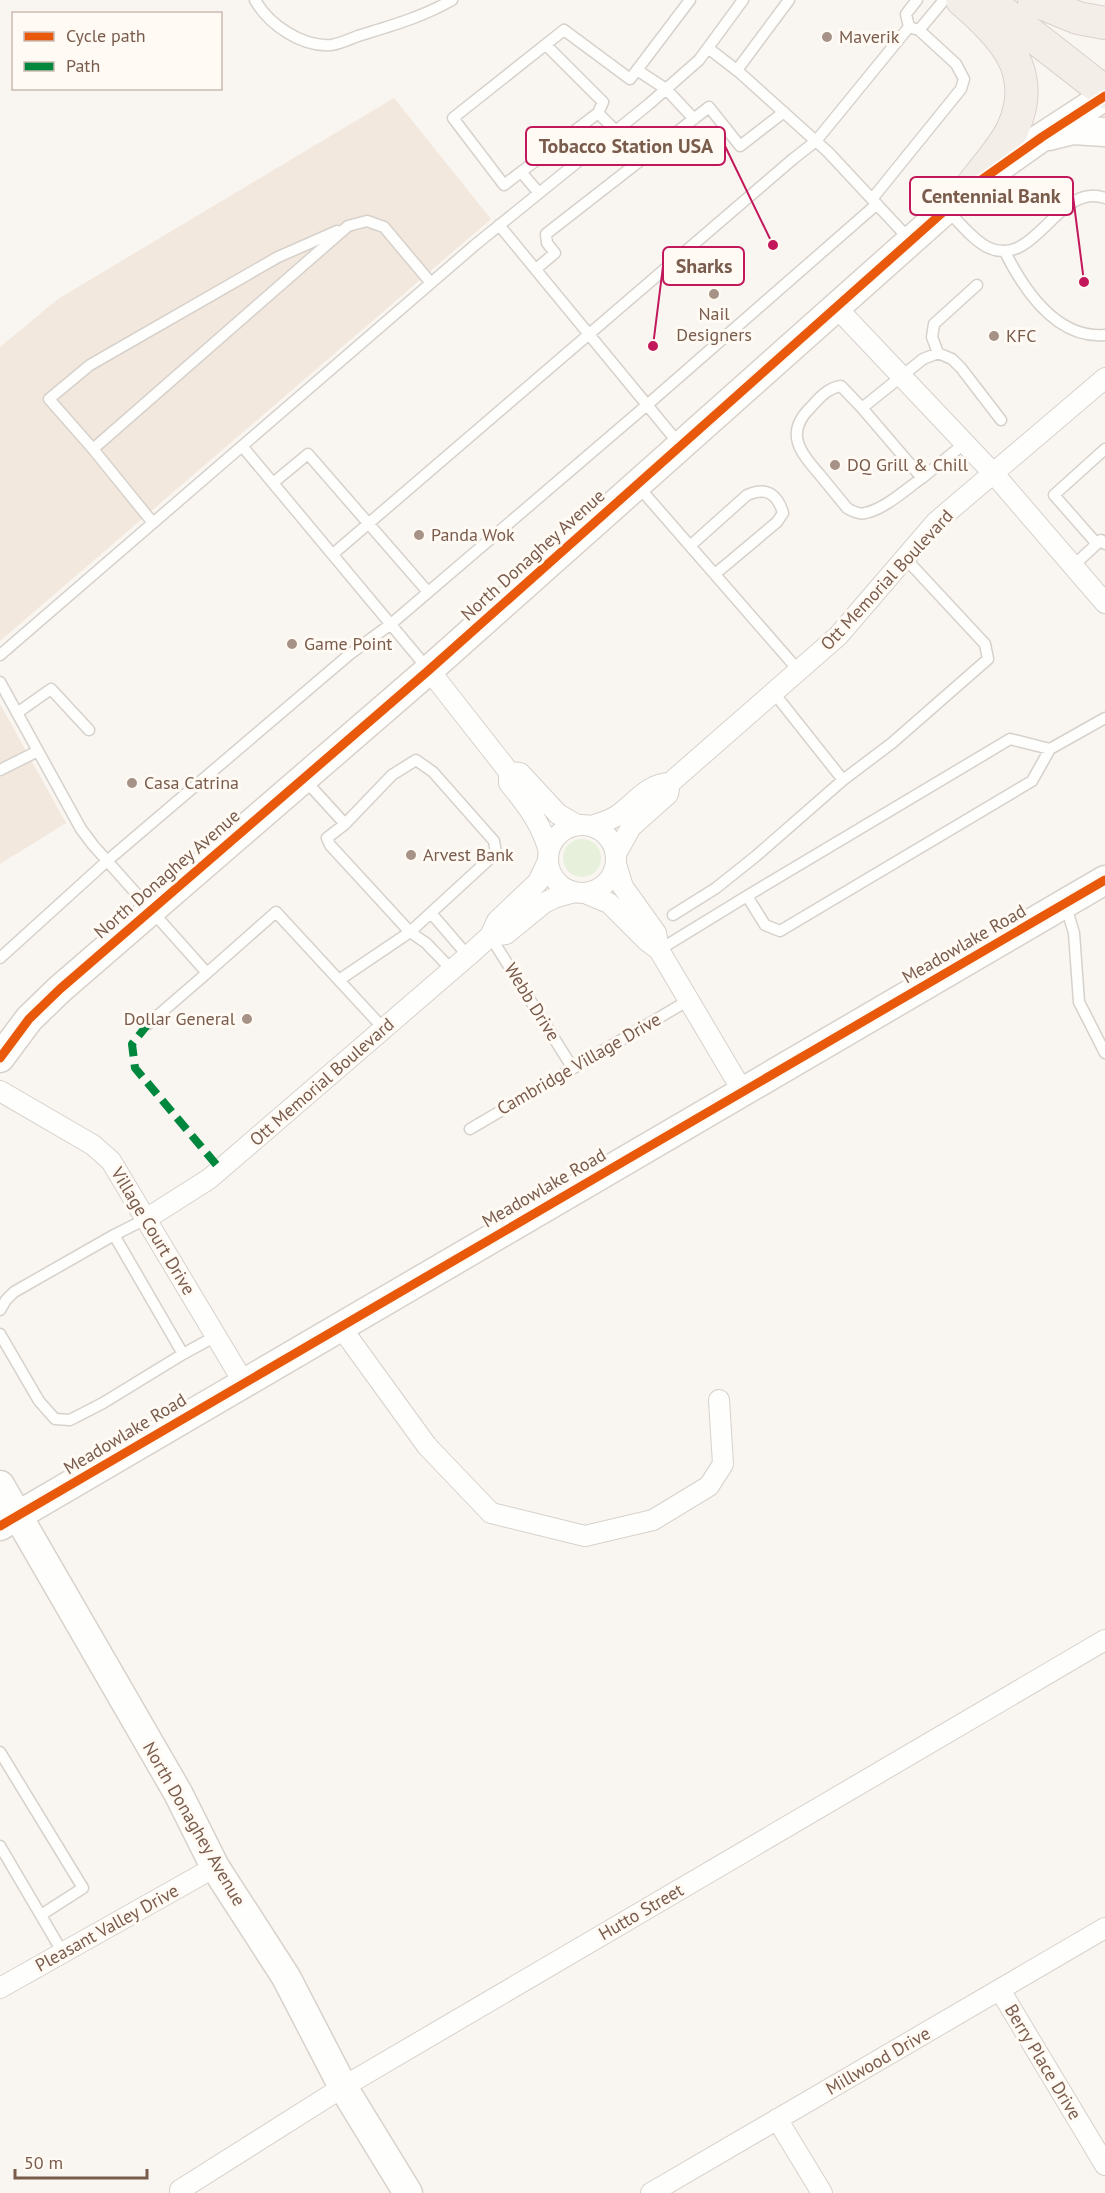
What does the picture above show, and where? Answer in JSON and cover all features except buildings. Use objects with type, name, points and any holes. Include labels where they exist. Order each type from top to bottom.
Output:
[{"type":"main road","points":[[962,0],[993,27],[1010,52],[1021,76],[1023,98],[1013,130],[970,188]]},
{"type":"main road","points":[[987,0],[1105,92]]},
{"type":"main road","points":[[1034,0],[1078,18],[1105,23]]},
{"type":"street","name":"North Donaghey Avenue","points":[[0,1059],[29,1019],[60,989],[429,669],[970,188],[1041,137],[1105,96]]},
{"type":"street","points":[[1041,137],[1072,130],[1105,132]]},
{"type":"street","points":[[836,307],[994,474],[1105,603]]},
{"type":"street","name":"Ott Memorial Boulevard","points":[[616,859],[632,827],[668,794],[670,783],[838,636],[936,522],[1105,378]]},
{"type":"street","points":[[429,669],[509,772],[509,783],[543,829],[550,872],[558,883],[609,903],[646,941],[659,950]]},
{"type":"street","points":[[509,772],[520,773],[558,814],[608,836],[623,887],[656,933],[659,950],[743,1092]]},
{"type":"street","name":"Ott Memorial Boulevard","points":[[584,826],[611,819],[620,814],[657,783],[670,783]]},
{"type":"street","points":[[549,856],[553,842],[561,832],[584,826]]},
{"type":"street","name":"Ott Memorial Boulevard","points":[[146,1218],[209,1179],[468,956],[490,936],[497,921],[538,882],[549,856]]},
{"type":"street","points":[[580,892],[594,891],[605,884],[612,876],[616,859]]},
{"type":"street","name":"Meadowlake Road","points":[[9,1521],[1105,880]]},
{"type":"street","name":"Ott Memorial Boulevard","points":[[490,936],[506,934],[544,903],[554,898],[580,892]]},
{"type":"street","name":"Village Court Drive","points":[[0,1091],[93,1144],[111,1161],[244,1383]]},
{"type":"street","points":[[340,1326],[427,1446],[491,1513],[585,1536],[653,1520],[709,1486],[723,1464],[719,1400]]},
{"type":"street","name":"North Donaghey Avenue","points":[[0,1485],[9,1521],[177,1793],[214,1867],[286,1977],[343,2087],[408,2193]]},
{"type":"street","name":"Hutto Street","points":[[180,2190],[343,2087],[1105,1641]]},
{"type":"street","name":"Pleasant Valley Drive","points":[[0,1988],[214,1867]]},
{"type":"street","name":"Millwood Drive","points":[[651,2193],[1105,1928]]},
{"type":"street","name":"Berry Place Drive","points":[[1000,1990],[1105,2165]]},
{"type":"street","points":[[777,2119],[822,2193]]},
{"type":"lane","points":[[255,0],[274,23],[291,34],[311,42],[332,45],[437,9],[452,0]]},
{"type":"lane","points":[[546,45],[603,102],[598,113],[504,185],[453,118],[564,30],[630,79],[690,0]]},
{"type":"lane","points":[[0,655],[499,225],[616,131],[699,60],[743,0]]},
{"type":"lane","points":[[737,70],[789,0]]},
{"type":"lane","points":[[0,958],[107,861],[350,654],[391,624],[647,405],[875,202],[961,89],[964,78],[956,64],[914,28],[906,14],[917,0]]},
{"type":"lane","points":[[333,554],[816,141],[914,28],[944,0]]},
{"type":"lane","points":[[708,48],[737,70],[816,141],[911,241]]},
{"type":"lane","points":[[637,70],[666,89],[694,119]]},
{"type":"lane","points":[[536,269],[555,254],[547,243],[546,234],[709,107],[740,146],[784,112]]},
{"type":"lane","points":[[598,113],[616,131]]},
{"type":"lane","points":[[521,172],[540,193]]},
{"type":"lane","points":[[946,209],[986,246],[1005,252],[1019,248],[1077,199],[1095,194],[1105,198]]},
{"type":"lane","points":[[153,523],[49,399],[90,365],[278,257],[348,226],[367,221],[384,227],[431,284]]},
{"type":"lane","points":[[499,225],[681,446]]},
{"type":"lane","points":[[93,449],[348,226]]},
{"type":"lane","points":[[1005,252],[1018,279],[1062,326],[1084,334],[1105,335]]},
{"type":"lane","points":[[938,353],[932,337],[934,324],[977,285]]},
{"type":"lane","points":[[862,408],[923,359],[938,353],[952,359],[962,368],[1001,420]]},
{"type":"lane","points":[[922,478],[849,391],[841,386],[832,388],[804,413],[796,436],[804,456],[847,508],[864,514],[882,506],[922,478],[965,443]]},
{"type":"lane","points":[[242,446],[429,669]]},
{"type":"lane","points":[[1073,566],[1101,544],[1054,495],[1105,449]]},
{"type":"lane","points":[[273,483],[308,454],[428,592]]},
{"type":"lane","points":[[636,485],[799,672]]},
{"type":"lane","points":[[690,546],[747,495],[757,490],[770,493],[780,503],[783,513],[777,522],[715,574]]},
{"type":"lane","points":[[673,915],[716,888],[756,856],[843,780],[892,743],[988,659],[985,644],[905,558]]},
{"type":"lane","points":[[1,686],[81,829],[207,973]]},
{"type":"lane","points":[[17,713],[51,689],[89,730]]},
{"type":"lane","points":[[774,693],[843,780]]},
{"type":"lane","points":[[747,896],[765,925],[780,931],[1032,781],[1050,749],[1105,718]]},
{"type":"lane","points":[[659,950],[1010,739],[1050,749]]},
{"type":"lane","points":[[0,770],[38,751]]},
{"type":"lane","points":[[339,980],[410,932],[496,853],[494,841],[434,772],[416,760],[392,775],[345,824],[327,838],[410,932],[426,943],[452,970]]},
{"type":"lane","points":[[303,778],[345,824]]},
{"type":"lane","points":[[1065,903],[1074,933],[1079,1002],[1105,1053]]},
{"type":"lane","points":[[148,1024],[276,912],[384,1029]]},
{"type":"lane","points":[[431,913],[468,956]]},
{"type":"lane","name":"Webb Drive","points":[[490,936],[572,1067]]},
{"type":"lane","name":"Cambridge Village Drive","points":[[470,1129],[689,1000]]},
{"type":"lane","points":[[0,1310],[14,1292],[146,1218]]},
{"type":"lane","points":[[114,1235],[183,1354]]},
{"type":"lane","points":[[0,1334],[39,1401],[55,1419],[70,1420],[104,1403],[216,1336]]},
{"type":"lane","points":[[0,1752],[83,1888],[41,1915]]},
{"type":"lane","points":[[0,1846],[63,1953]]},
{"type":"shaded area","points":[[394,98],[491,219],[0,641],[0,347],[58,299]]},
{"type":"shaded area","points":[[0,704],[66,823],[0,864]]},
{"type":"green space","points":[[582,839],[595,845],[601,858],[595,871],[582,877],[569,871],[563,858],[569,845]]},
{"type":"marked path","points":[[148,1024],[132,1044],[135,1068],[220,1169]]},
{"type":"cycle path","points":[[0,1058],[29,1019],[60,989],[429,670],[970,188],[1105,96]]},
{"type":"cycle path","points":[[0,1526],[1105,880]]},
{"type":"place","name":"Maverik","points":[[827,37]]},
{"type":"place","name":"Tobacco Station USA","points":[[773,245]]},
{"type":"place","name":"Centennial Bank","points":[[1084,282]]},
{"type":"place","name":"Nail Designers","points":[[714,294]]},
{"type":"place","name":"KFC","points":[[994,336]]},
{"type":"place","name":"Sharks","points":[[653,346]]},
{"type":"place","name":"DQ Grill & Chill","points":[[835,465]]},
{"type":"place","name":"Panda Wok","points":[[419,535]]},
{"type":"place","name":"Game Point","points":[[292,644]]},
{"type":"place","name":"Casa Catrina","points":[[132,783]]},
{"type":"place","name":"Arvest Bank","points":[[411,855]]},
{"type":"place","name":"Dollar General","points":[[247,1019]]}]
